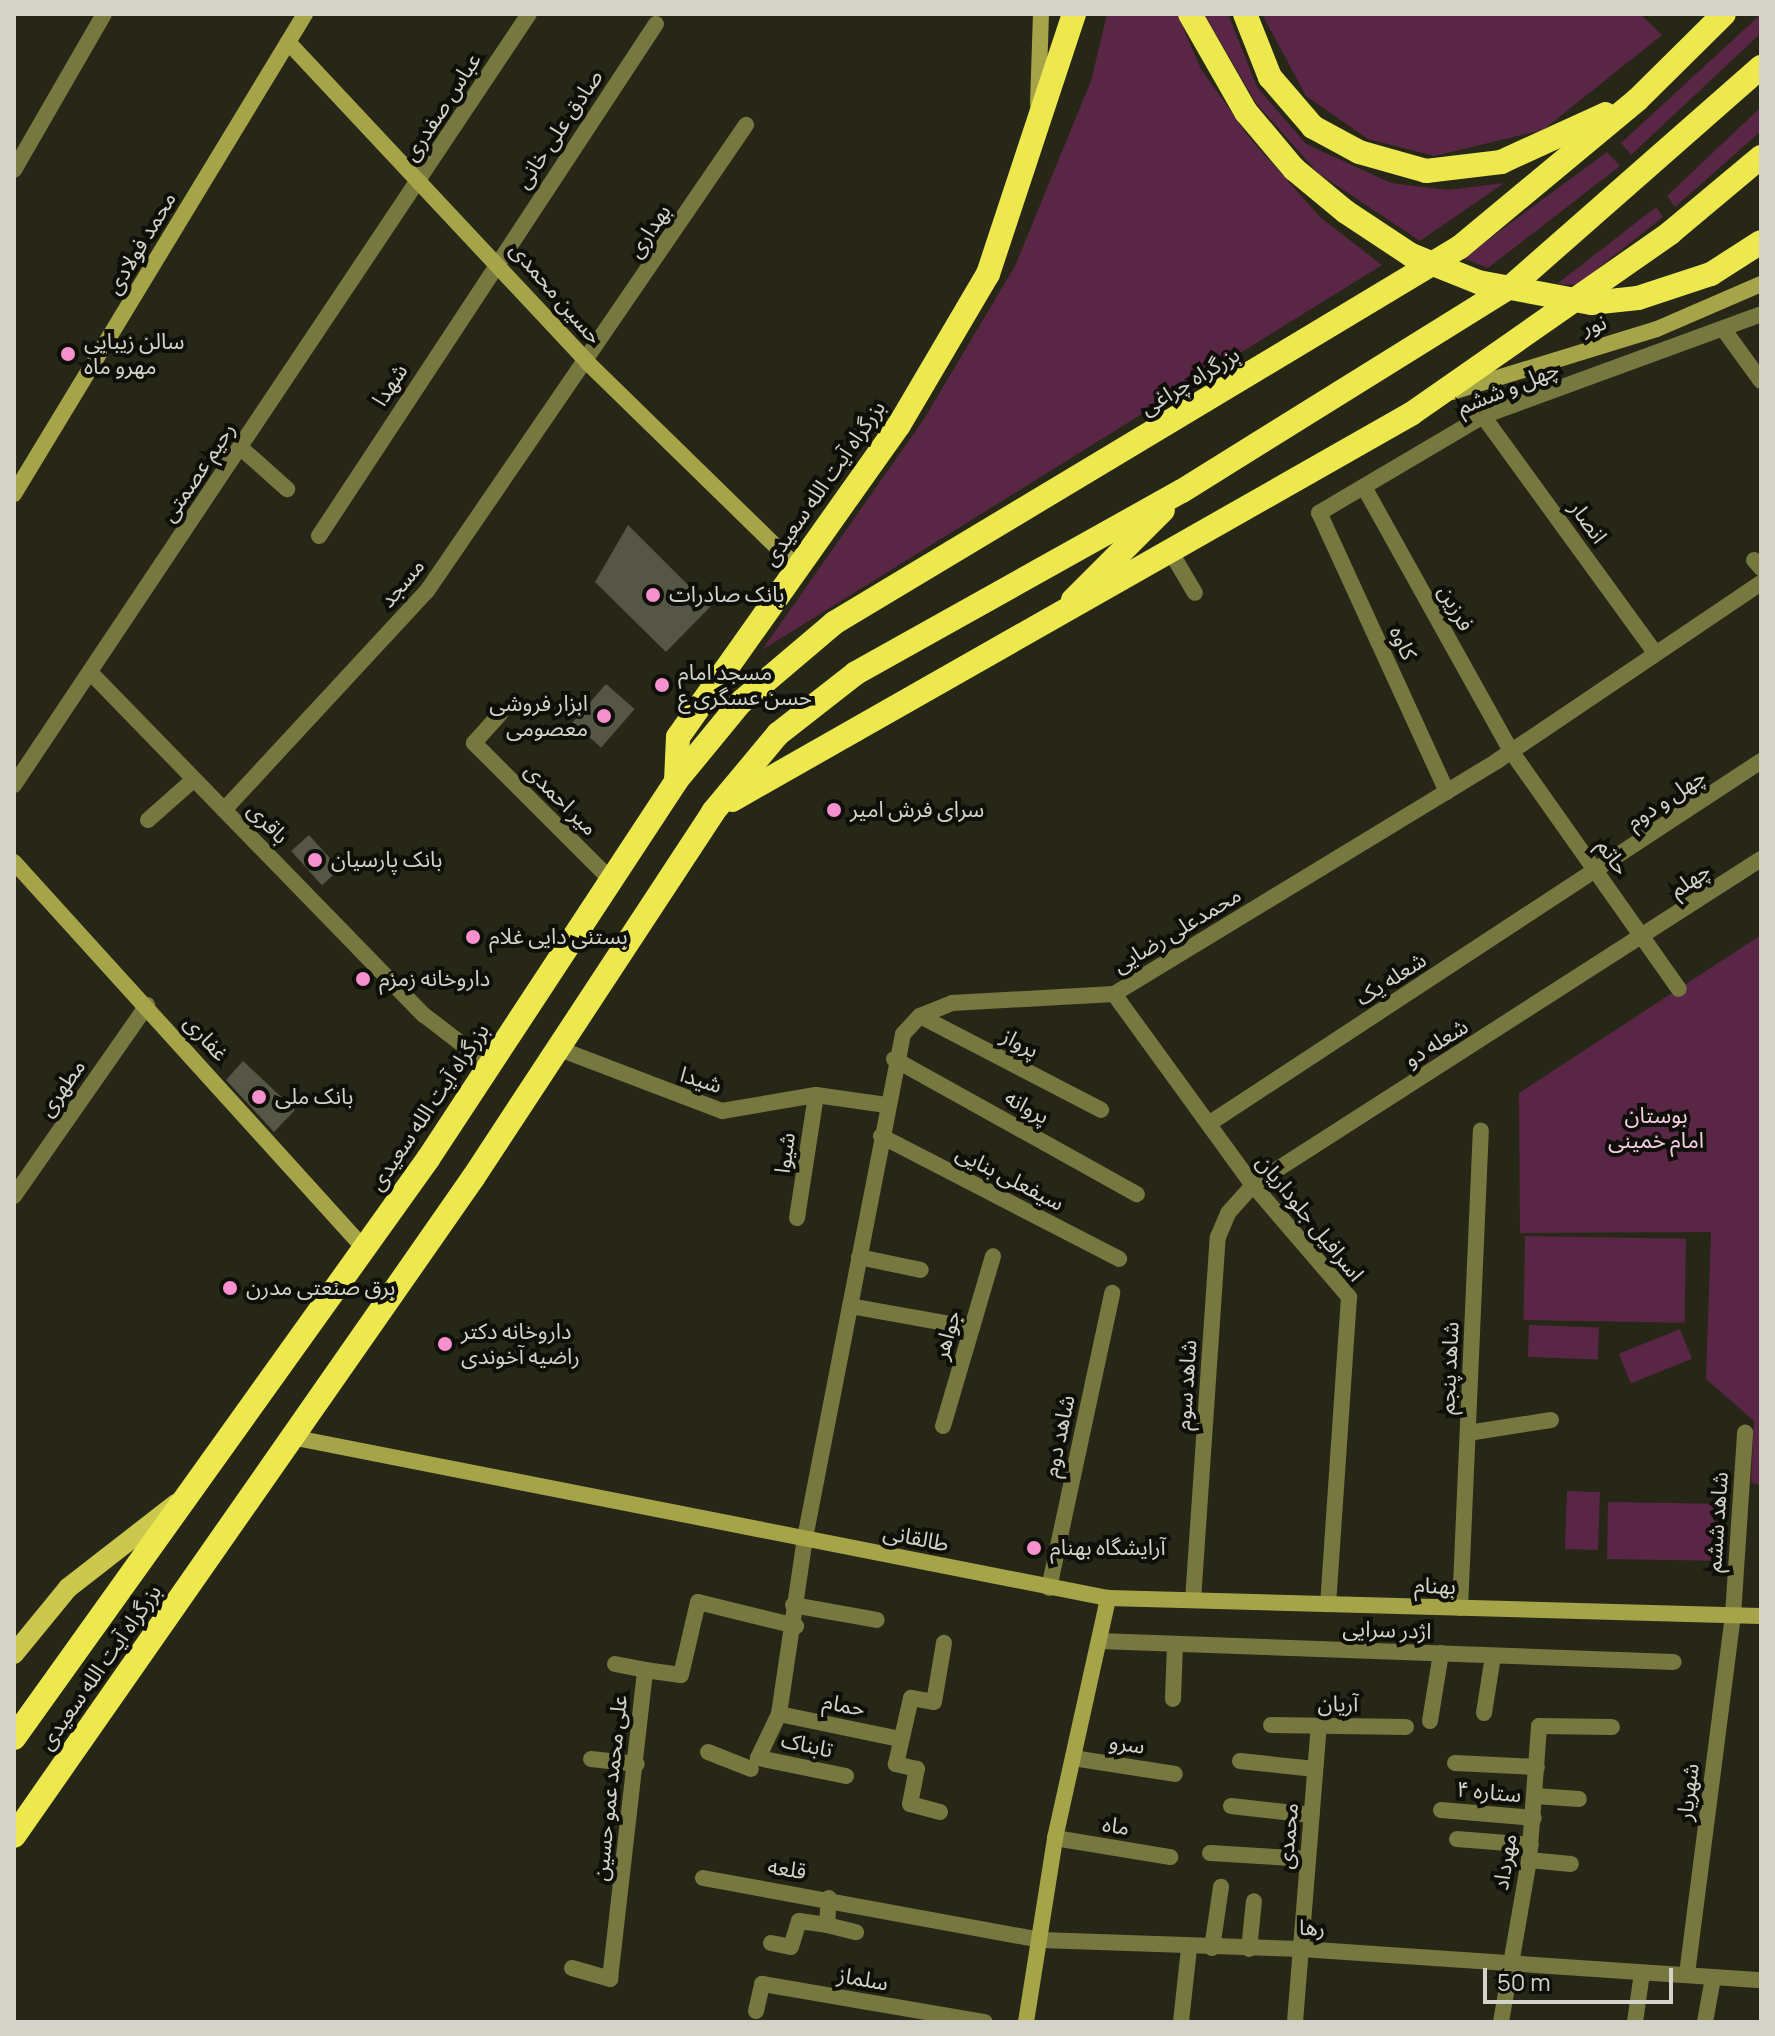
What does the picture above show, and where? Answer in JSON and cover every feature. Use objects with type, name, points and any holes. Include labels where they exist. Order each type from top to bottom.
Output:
[{"type":"highway","name":"بزرگراه آیت الله سعیدی","points":[[14,1738],[489,1065],[676,781],[678,737],[899,425],[988,274],[1036,144],[1074,14]]},
{"type":"highway","points":[[1190,14],[1246,112],[1294,169],[1346,212],[1411,255],[1478,282],[1591,303],[1638,298],[1711,274],[1761,242]]},
{"type":"highway","points":[[1245,14],[1270,77],[1313,127],[1359,152],[1426,171],[1501,162],[1637,100]]},
{"type":"highway","name":"بزرگراه چراغی","points":[[676,781],[741,702],[834,623],[1460,247],[1637,100],[1724,14]]},
{"type":"highway","points":[[713,812],[778,734],[856,673],[1182,491],[1514,284],[1761,67]]},
{"type":"highway","points":[[713,812],[1172,554],[1435,397],[1670,233],[1761,157]]},
{"type":"highway","points":[[1052,622],[1182,491]]},
{"type":"highway","name":"بزرگراه آیت الله سعیدی","points":[[14,1836],[557,1048],[713,812]]},
{"type":"main road","points":[[14,1654],[68,1588],[182,1499]]},
{"type":"street","points":[[14,170],[104,14]]},
{"type":"street","name":"محمد فولادی","points":[[14,494],[305,14]]},
{"type":"street","name":"عباس صفدری","points":[[418,184],[529,14]]},
{"type":"street","points":[[1036,144],[1041,14]]},
{"type":"street","name":"صادق علی خانی","points":[[497,259],[656,24]]},
{"type":"street","name":"حسین محمدی","points":[[288,42],[418,184],[497,259],[587,362],[797,567]]},
{"type":"street","name":"بهداری","points":[[587,362],[746,125]]},
{"type":"street","name":"رحیم عصمتی","points":[[14,785],[418,184]]},
{"type":"street","name":"شهدا","points":[[319,536],[497,259]]},
{"type":"street","name":"نور","points":[[1435,397],[1657,329],[1761,284]]},
{"type":"street","name":"چهل و ششم","points":[[1319,513],[1483,416],[1761,314]]},
{"type":"street","points":[[1724,330],[1761,381]]},
{"type":"street","name":"مسجد","points":[[224,810],[427,591],[587,362]]},
{"type":"street","name":"انصار","points":[[1483,416],[1656,654]]},
{"type":"street","points":[[241,448],[287,489]]},
{"type":"street","name":"فرزین","points":[[1364,487],[1511,751]]},
{"type":"street","name":"کاوه","points":[[1319,513],[1447,792]]},
{"type":"street","points":[[1172,554],[1195,593]]},
{"type":"street","name":"محمدعلی رضایی","points":[[920,1016],[952,1003],[1114,994],[1447,792],[1761,583]]},
{"type":"street","name":"باقری","points":[[90,672],[424,1015],[489,1065]]},
{"type":"street","name":"میر احمدی","points":[[500,714],[474,743],[611,880]]},
{"type":"street","name":"حاتم","points":[[1511,751],[1679,989]]},
{"type":"street","name":"چهل و دوم","points":[[1596,873],[1761,761]]},
{"type":"street","points":[[148,820],[193,780]]},
{"type":"street","name":"چهلم","points":[[1643,939],[1761,859]]},
{"type":"street","name":"غفاری","points":[[15,865],[147,1005],[363,1247]]},
{"type":"street","name":"شعله یک","points":[[1210,1123],[1596,873]]},
{"type":"street","name":"شعله دو","points":[[1253,1185],[1643,939]]},
{"type":"street","name":"اسرافیل جلوداریان","points":[[1114,994],[1253,1185],[1349,1297],[1328,1604]]},
{"type":"street","name":"مطهری","points":[[14,1196],[147,1005]]},
{"type":"street","points":[[755,1763],[779,1714],[796,1626],[793,1605],[894,1059],[920,1016]]},
{"type":"street","name":"پرواز","points":[[920,1016],[1101,1110]]},
{"type":"street","name":"شیدا","points":[[557,1048],[722,1111],[816,1095],[886,1105]]},
{"type":"street","name":"پروانه","points":[[894,1059],[1137,1194]]},
{"type":"street","name":"شیوا","points":[[797,1218],[816,1095]]},
{"type":"street","name":"شاهد پنجم","points":[[1460,1608],[1481,1130]]},
{"type":"street","name":"سیفعلی بنایی","points":[[881,1136],[1119,1259]]},
{"type":"street","name":"شاهد سوم","points":[[1193,1600],[1218,1237],[1253,1185]]},
{"type":"street","name":"جواهر","points":[[943,1426],[993,1256]]},
{"type":"street","points":[[859,1257],[921,1270]]},
{"type":"street","name":"شاهد دوم","points":[[1049,1588],[1112,1293]]},
{"type":"street","points":[[850,1306],[972,1328]]},
{"type":"street","points":[[1468,1433],[1551,1420]]},
{"type":"street","name":"شاهد ششم","points":[[1733,1615],[1745,1432]]},
{"type":"street","name":"طالقانی","points":[[291,1437],[1108,1598]]},
{"type":"street","points":[[1026,2022],[1055,1838],[1108,1598]]},
{"type":"street","name":"بهنام","points":[[1108,1598],[1761,1616]]},
{"type":"street","name":"علی محمد عمو حسین","points":[[572,1968],[610,1979],[637,1764],[645,1670],[681,1675],[698,1602],[796,1626]]},
{"type":"street","points":[[793,1605],[877,1620]]},
{"type":"street","name":"شهریار","points":[[1687,1974],[1733,1615]]},
{"type":"street","name":"اژدر سرایی","points":[[1099,1641],[1674,1662]]},
{"type":"street","points":[[940,1812],[910,1804],[917,1769],[896,1764],[911,1698],[934,1702],[944,1643]]},
{"type":"street","points":[[1173,1699],[1175,1644]]},
{"type":"street","points":[[1430,1721],[1441,1653]]},
{"type":"street","points":[[1484,1713],[1493,1656]]},
{"type":"street","points":[[615,1664],[645,1670]]},
{"type":"street","name":"حمام","points":[[779,1714],[900,1739]]},
{"type":"street","name":"آریان","points":[[1271,1725],[1406,1727]]},
{"type":"street","name":"محمدی","points":[[1295,2022],[1319,1726]]},
{"type":"street","name":"مهرداد","points":[[1501,2022],[1530,1853],[1539,1726],[1612,1727]]},
{"type":"street","name":"تابناک","points":[[708,1752],[755,1763],[846,1776]]},
{"type":"street","name":"سرو","points":[[1073,1758],[1175,1774]]},
{"type":"street","points":[[591,1759],[637,1764]]},
{"type":"street","points":[[1240,1761],[1315,1769]]},
{"type":"street","points":[[1455,1763],[1537,1767]]},
{"type":"street","points":[[1535,1796],[1579,1799]]},
{"type":"street","points":[[1231,1806],[1311,1815]]},
{"type":"street","name":"ستاره ۴","points":[[1441,1810],[1534,1818]]},
{"type":"street","name":"ماه","points":[[1055,1838],[1170,1857]]},
{"type":"street","points":[[1457,1839],[1571,1864]]},
{"type":"street","points":[[1210,1853],[1308,1859]]},
{"type":"street","name":"قلعه","points":[[703,1878],[864,1904]]},
{"type":"street","points":[[1212,1948],[1221,1887]]},
{"type":"street","points":[[827,1925],[829,1898]]},
{"type":"street","points":[[1249,1949],[1254,1901]]},
{"type":"street","name":"رها","points":[[864,1904],[1041,1940],[1189,1948],[1301,1949],[1761,1980]]},
{"type":"street","points":[[771,1943],[791,1947],[799,1921],[856,1932]]},
{"type":"street","points":[[1181,2022],[1189,1948]]},
{"type":"street","points":[[1635,2022],[1642,1973]]},
{"type":"street","points":[[1705,2022],[1713,1978]]},
{"type":"street","name":"سلماز","points":[[756,2011],[762,1984],[985,2022]]},
{"type":"green space","points":[[1107,14],[1177,14],[1201,69],[1249,137],[1321,218],[1382,265],[762,650],[924,419],[1015,266],[1091,81]]},
{"type":"green space","points":[[1204,14],[1228,14],[1257,87],[1306,144],[1391,183],[1448,190],[1504,183],[1420,241],[1318,173],[1256,103]]},
{"type":"green space","points":[[1262,14],[1640,14],[1662,35],[1543,130],[1434,156],[1368,139],[1306,96]]},
{"type":"green space","points":[[1761,14],[1761,33],[1631,155],[1621,143]]},
{"type":"green space","points":[[1761,107],[1761,131],[1675,207],[1667,196]]},
{"type":"green space","points":[[1607,152],[1620,166],[1488,268],[1463,258]]},
{"type":"green space","points":[[1656,207],[1663,217],[1577,285],[1557,284]]},
{"type":"green space","name":"بوستان امام خمینی","points":[[1761,935],[1761,1486],[1751,1482],[1754,1421],[1706,1379],[1711,1232],[1520,1233],[1519,1093]]},
{"type":"green space","points":[[1525,1236],[1686,1239],[1685,1323],[1524,1320]]},
{"type":"green space","points":[[1529,1325],[1599,1327],[1598,1359],[1528,1357]]},
{"type":"green space","points":[[1680,1329],[1692,1359],[1631,1383],[1619,1354]]},
{"type":"green space","points":[[1567,1491],[1600,1492],[1598,1550],[1565,1549]]},
{"type":"green space","points":[[1608,1502],[1715,1504],[1714,1561],[1607,1559]]},
{"type":"building","name":"بانک صادرات","points":[[628,525],[710,607],[666,652],[595,582]]},
{"type":"building","name":"ابزار فروشی معصومی","points":[[606,684],[635,709],[601,747],[573,722]]},
{"type":"building","name":"بانک پارسیان","points":[[309,835],[340,869],[322,885],[291,851]]},
{"type":"building","name":"بانک ملی","points":[[243,1061],[295,1110],[274,1132],[226,1080]]},
{"type":"place","name":"سالن زیبایی مهرو ماه","points":[[68,354]]},
{"type":"place","name":"بانک صادرات","points":[[653,595]]},
{"type":"place","name":"مسجد امام حسن عسگری ع","points":[[662,685]]},
{"type":"place","name":"ابزار فروشی معصومی","points":[[604,716]]},
{"type":"place","name":"سرای فرش امیر","points":[[834,810]]},
{"type":"place","name":"بانک پارسیان","points":[[315,860]]},
{"type":"place","name":"بستنی دایی غلام","points":[[473,937]]},
{"type":"place","name":"داروخانه زمزم","points":[[363,979]]},
{"type":"place","name":"بانک ملی","points":[[259,1097]]},
{"type":"place","name":"برق صنعتی مدرن","points":[[230,1288]]},
{"type":"place","name":"داروخانه دکتر راضیه آخوندی","points":[[445,1344]]},
{"type":"place","name":"آرایشگاه بهنام","points":[[1034,1548]]}]
